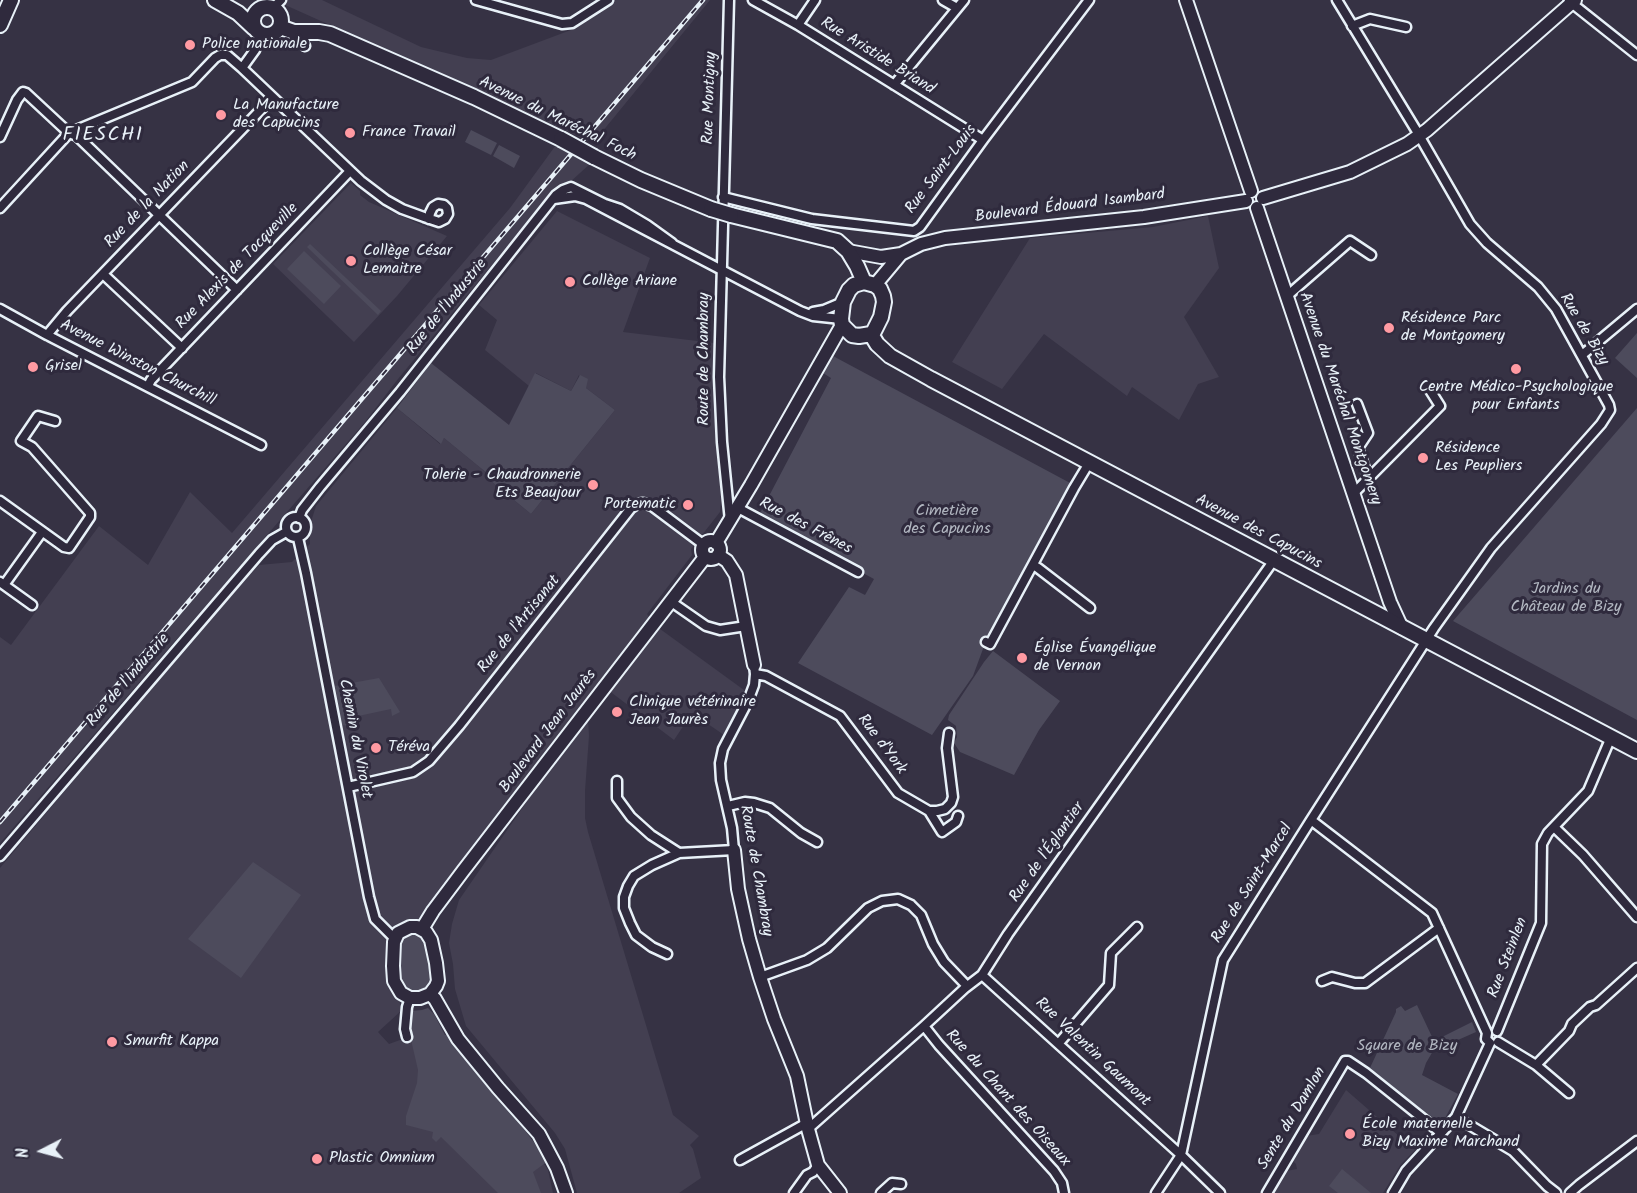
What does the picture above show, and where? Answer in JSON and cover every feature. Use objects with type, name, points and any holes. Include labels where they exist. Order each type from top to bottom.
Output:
[{"type":"main road","points":[[215,0],[238,13],[257,31],[265,36],[274,34],[280,27],[281,17],[276,10],[277,4],[264,7],[256,12],[252,19],[257,31]]},
{"type":"main road","name":"Avenue du Maréchal Montgomery","points":[[1186,0],[1390,602],[1402,628]]},
{"type":"main road","name":"Boulevard Édouard Isambard","points":[[870,284],[901,255],[921,244],[945,238],[1144,217],[1254,200],[1350,172],[1383,157],[1419,136],[1572,1]]},
{"type":"main road","points":[[0,25],[6,10]]},
{"type":"main road","points":[[238,13],[256,12]]},
{"type":"main road","name":"Avenue du Maréchal Foch","points":[[280,27],[294,32],[330,34],[474,97],[641,180],[711,209],[837,241],[848,251]]},
{"type":"main road","points":[[823,237],[847,262],[851,273],[851,282],[846,296],[845,326],[859,336],[871,334],[878,325],[883,309],[883,296],[880,289],[870,284],[848,251]]},
{"type":"main road","name":"Boulevard Édouard Isambard","points":[[848,251],[881,257],[901,255]]},
{"type":"main road","points":[[846,296],[854,285],[870,284]]},
{"type":"main road","name":"Boulevard Jean Jaurès","points":[[422,929],[463,871],[711,550],[730,522],[829,351],[829,346],[845,326]]},
{"type":"main road","name":"Avenue des Capucins","points":[[871,334],[877,344],[890,356],[1381,618],[1637,751]]},
{"type":"main road","name":"Route de Chambray","points":[[711,550],[727,561],[736,575],[754,670]]},
{"type":"main road","points":[[1381,618],[1390,602]]},
{"type":"main road","name":"Route de Chambray","points":[[734,850],[738,889],[760,977],[797,1076],[819,1165],[840,1193]]},
{"type":"main road","points":[[410,927],[422,929],[431,940],[438,981],[430,994],[420,998],[410,998],[401,993],[394,981],[395,938],[402,929],[410,927]]},
{"type":"main road","points":[[430,994],[458,1039],[539,1134],[557,1168],[566,1193]]},
{"type":"street","points":[[476,0],[562,24],[572,23],[608,0]]},
{"type":"street","name":"Rue Montigny","points":[[723,197],[729,0]]},
{"type":"street","name":"Rue Aristide Briand","points":[[753,0],[798,25],[983,140]]},
{"type":"street","points":[[798,25],[815,0]]},
{"type":"street","points":[[943,0],[957,8]]},
{"type":"street","points":[[894,85],[964,0]]},
{"type":"street","name":"Rue Saint-Louis","points":[[723,197],[812,219],[914,231],[920,227],[1089,0]]},
{"type":"street","name":"Rue de Bizy","points":[[1337,0],[1470,224],[1487,243],[1538,287],[1556,309],[1609,405],[1608,414],[1491,548],[1426,640]]},
{"type":"street","points":[[1572,1],[1637,54]]},
{"type":"street","points":[[1352,26],[1371,19],[1406,27]]},
{"type":"street","points":[[242,68],[255,50],[257,31]]},
{"type":"street","points":[[0,208],[69,133],[192,82],[215,58],[227,55],[370,190],[402,209],[429,219]]},
{"type":"street","points":[[0,137],[17,100],[22,92],[26,93],[69,133],[77,136],[237,290]]},
{"type":"street","name":"Rue de la Nation","points":[[47,335],[272,98]]},
{"type":"street","name":"Rue Alexis de Tocqueville","points":[[148,386],[151,380],[350,171]]},
{"type":"street","name":"Rue de l'Industrie","points":[[299,518],[302,510],[320,487],[374,424],[556,195],[569,187],[578,190],[620,209],[672,243]]},
{"type":"street","points":[[554,200],[574,196],[586,199],[800,311],[845,326]]},
{"type":"street","name":"Route de Chambray","points":[[723,197],[719,377],[722,442],[730,522]]},
{"type":"street","points":[[1287,296],[1350,241],[1371,255]]},
{"type":"street","points":[[104,274],[182,348]]},
{"type":"street","points":[[800,311],[824,310],[846,296]]},
{"type":"street","name":"Avenue Winston Churchill","points":[[0,309],[261,445]]},
{"type":"street","points":[[1582,354],[1637,309]]},
{"type":"street","points":[[1354,493],[1440,406],[1428,387]]},
{"type":"street","points":[[1357,404],[1368,433],[1358,448],[1368,477]]},
{"type":"street","points":[[0,501],[64,547],[69,548],[90,517],[90,513],[32,447],[21,441],[38,416],[55,421]]},
{"type":"street","points":[[986,642],[990,644],[1089,463]]},
{"type":"street","name":"Rue de l'Artisanat","points":[[348,787],[413,772],[429,761],[631,508],[637,504],[652,506],[711,550]]},
{"type":"street","name":"Rue des Frênes","points":[[738,508],[858,572]]},
{"type":"street","points":[[299,518],[304,522],[306,528],[298,538],[291,537],[286,532],[286,525],[289,519],[299,518]]},
{"type":"street","points":[[32,605],[2,583],[42,532]]},
{"type":"street","name":"Rue de l'Industrie","points":[[0,855],[259,554],[272,540],[286,532]]},
{"type":"street","name":"Chemin du Virolet","points":[[298,538],[375,919],[395,938]]},
{"type":"street","name":"Rue de l'Églantier","points":[[740,1160],[808,1126],[982,975],[1274,560]]},
{"type":"street","points":[[1033,565],[1090,608]]},
{"type":"street","points":[[670,601],[706,626],[720,630],[746,626]]},
{"type":"street","name":"Rue de Saint-Marcel","points":[[1181,1155],[1222,960],[1426,640]]},
{"type":"street","name":"Route de Chambray","points":[[734,850],[720,763],[723,749],[754,685],[754,670]]},
{"type":"street","name":"Rue d'York","points":[[754,670],[840,716],[898,793],[929,811],[942,832],[956,822],[958,816]]},
{"type":"street","points":[[929,811],[945,809],[953,797],[947,748],[949,733]]},
{"type":"street","name":"Rue Steinlen","points":[[1497,1031],[1541,923],[1542,844],[1548,833],[1588,791],[1611,737]]},
{"type":"street","points":[[617,781],[617,798],[631,817],[651,835],[679,853]]},
{"type":"street","points":[[728,806],[745,802],[770,808],[801,833],[817,842]]},
{"type":"street","points":[[1311,820],[1432,913],[1487,1033],[1486,1039],[1536,1065],[1569,1093]]},
{"type":"street","points":[[1554,827],[1637,917]]},
{"type":"street","points":[[667,954],[652,947],[636,935],[630,923],[624,908],[624,897],[634,876],[679,853],[734,850]]},
{"type":"street","points":[[760,977],[807,960],[827,948],[868,908],[882,901],[898,900],[911,905],[921,915],[944,963],[967,986]]},
{"type":"street","points":[[1059,1043],[1109,985],[1111,953],[1137,927]]},
{"type":"street","points":[[1322,981],[1332,977],[1365,983],[1439,928]]},
{"type":"street","points":[[1536,1065],[1569,1031],[1572,1024],[1637,968]]},
{"type":"street","name":"Rue Valentin Gaumont","points":[[982,975],[1181,1155]]},
{"type":"street","points":[[406,1037],[407,1007],[410,998]]},
{"type":"street","name":"Rue du Chant des Oiseaux","points":[[924,1026],[1054,1171],[1062,1183],[1064,1193]]},
{"type":"street","points":[[1393,1193],[1406,1171],[1456,1117],[1494,1042],[1500,1036],[1497,1031],[1491,1030],[1487,1033]]},
{"type":"street","name":"Sente du Damlon","points":[[1267,1193],[1345,1061],[1366,1073],[1441,1134]]},
{"type":"street","points":[[1456,1117],[1513,1151],[1556,1193]]},
{"type":"street","points":[[1570,1193],[1637,1141]]},
{"type":"street","points":[[1156,1193],[1181,1155],[1220,1193]]},
{"type":"street","points":[[794,1193],[807,1175],[819,1165]]},
{"type":"street","points":[[881,1193],[892,1183],[901,1184]]},
{"type":"shaded area","points":[[287,0],[322,0],[421,47],[467,58],[491,60],[571,30],[616,0],[710,0],[593,143],[283,4]]},
{"type":"shaded area","points":[[556,145],[591,163],[569,183],[553,191],[365,422],[0,843],[0,637],[11,645],[99,526],[148,565],[190,492],[232,533],[510,208]]},
{"type":"shaded area","name":"Collège César Lemaitre","points":[[351,183],[369,202],[447,236],[397,296],[354,342],[273,264]]},
{"type":"shaded area","points":[[557,211],[650,258],[623,332],[714,343],[720,512],[691,549],[692,555],[647,614],[656,626],[744,690],[743,696],[724,735],[692,713],[674,740],[608,690],[588,719],[585,791],[585,818],[588,832],[673,1115],[699,1136],[690,1145],[701,1178],[679,1193],[577,1193],[565,1149],[555,1133],[466,1026],[455,989],[449,943],[459,900],[563,749],[426,914],[392,929],[389,941],[388,982],[402,1010],[378,1032],[389,1044],[422,1032],[530,1143],[548,1170],[553,1193],[0,1193],[0,868],[209,619],[259,565],[292,562],[310,544],[310,525],[316,506],[397,408],[440,444],[444,438],[488,474],[486,477],[531,514],[615,410],[586,388],[579,375],[571,391],[536,373],[529,386],[485,350],[497,320],[479,305]]},
{"type":"shaded area","points":[[1208,216],[1219,268],[1184,317],[1219,377],[1198,384],[1179,420],[1132,387],[1127,396],[1044,334],[1002,389],[952,362],[1030,238],[1153,227]]},
{"type":"shaded area","points":[[1346,1090],[1415,1150],[1401,1164],[1383,1193],[1274,1193],[1286,1171],[1297,1169],[1293,1161],[1306,1136],[1319,1134]]},
{"type":"green space","points":[[471,130],[497,143],[491,155],[465,142]]},
{"type":"green space","points":[[499,145],[520,156],[514,168],[493,156]]},
{"type":"green space","points":[[310,244],[381,311],[378,315],[307,247]]},
{"type":"green space","points":[[304,251],[341,286],[324,304],[287,269]]},
{"type":"green space","points":[[1637,333],[1637,378],[1615,358]]},
{"type":"green space","name":"Cimetière des Capucins","points":[[833,356],[1072,484],[991,637],[987,638],[973,676],[932,735],[798,663],[849,587],[865,595],[874,579],[758,517],[831,378],[823,373]]},
{"type":"green space","points":[[431,363],[509,425],[535,373],[571,391],[580,375],[588,379],[586,388],[615,410],[531,514],[486,477],[488,474],[444,438],[441,444],[397,408]]},
{"type":"green space","name":"Jardins du Château de Bizy","points":[[1637,408],[1637,720],[1453,621]]},
{"type":"green space","points":[[993,651],[1060,701],[1039,730],[1014,775],[960,752],[954,743],[957,737],[956,726],[948,720],[949,715]]},
{"type":"green space","points":[[379,678],[400,712],[392,716],[391,709],[349,718],[349,726],[342,725],[335,686]]},
{"type":"green space","points":[[253,862],[301,895],[241,978],[188,939]]},
{"type":"green space","points":[[414,932],[420,934],[423,939],[432,974],[430,985],[424,991],[417,992],[410,991],[404,986],[401,980],[400,963],[401,940],[404,935]]},
{"type":"green space","name":"Square de Bizy","points":[[1417,1005],[1434,1041],[1472,1022],[1476,1032],[1433,1051],[1426,1063],[1422,1075],[1458,1094],[1443,1122],[1433,1124],[1369,1070],[1396,1009],[1401,1006],[1405,1011]]},
{"type":"green space","points":[[428,1008],[434,1014],[445,1035],[448,1034],[502,1100],[548,1161],[533,1172],[541,1193],[498,1193],[441,1137],[436,1142],[432,1138],[433,1132],[406,1125],[406,1116],[417,1083],[418,1070],[409,1031],[410,1011]]},
{"type":"green space","points":[[1342,1169],[1371,1193],[1338,1193],[1329,1186]]},
{"type":"railway","points":[[0,822],[703,0]]},
{"type":"place","name":"Police nationale","points":[[190,45]]},
{"type":"place","name":"La Manufacture des Capucins","points":[[221,115]]},
{"type":"place","name":"France Travail","points":[[350,133]]},
{"type":"place","name":"Collège César Lemaitre","points":[[351,261]]},
{"type":"place","name":"Collège Ariane","points":[[570,282]]},
{"type":"place","name":"Résidence Parc de Montgomery","points":[[1389,328]]},
{"type":"place","name":"Grisel","points":[[33,367]]},
{"type":"place","name":"Centre Médico-Psychologique pour Enfants","points":[[1516,369]]},
{"type":"place","name":"Résidence Les Peupliers","points":[[1423,458]]},
{"type":"place","name":"Tolerie - Chaudronnerie Ets Beaujour","points":[[593,485]]},
{"type":"place","name":"Portematic","points":[[688,505]]},
{"type":"place","name":"Église Évangélique de Vernon","points":[[1022,658]]},
{"type":"place","name":"Clinique vétérinaire Jean Jaurès","points":[[617,712]]},
{"type":"place","name":"Téréva","points":[[376,748]]},
{"type":"place","name":"Smurfit Kappa","points":[[112,1042]]},
{"type":"place","name":"École maternelle Bizy Maxime Marchand","points":[[1350,1134]]},
{"type":"place","name":"Plastic Omnium","points":[[317,1159]]},
{"type":"district","name":"FIESCHI","points":[[103,137]]}]
